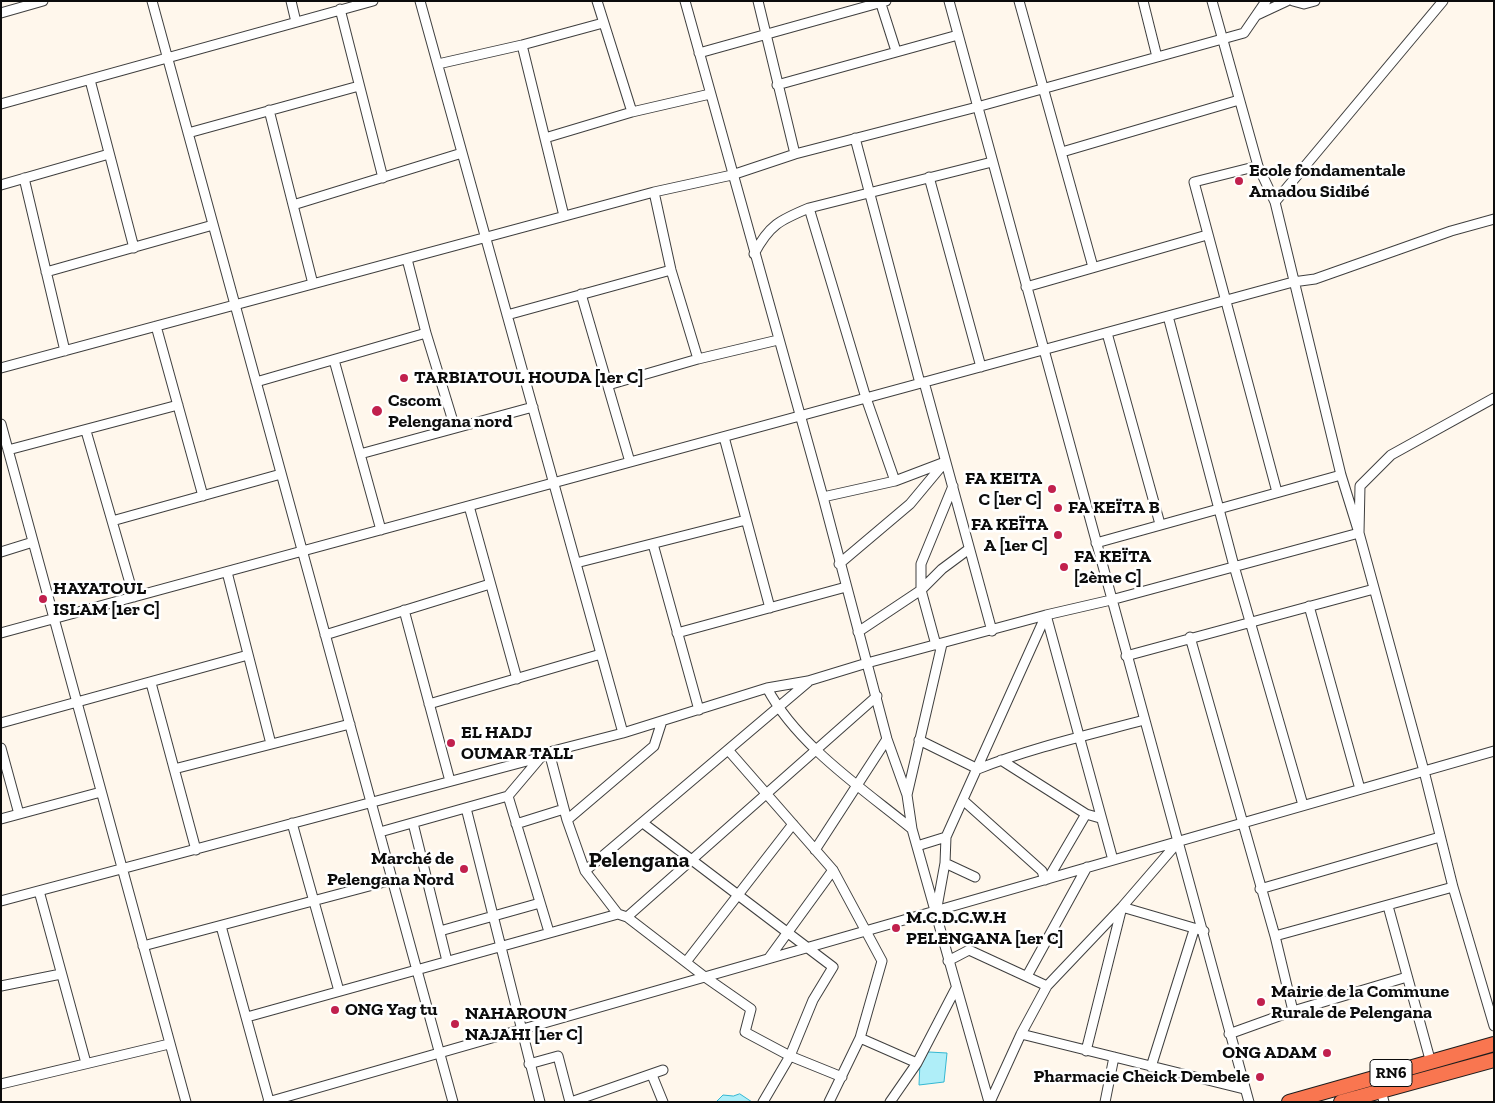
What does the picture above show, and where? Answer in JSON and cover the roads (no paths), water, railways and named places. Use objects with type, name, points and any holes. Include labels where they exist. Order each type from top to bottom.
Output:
[{"type":"highway","name":"RN6","points":[[1289,1102],[1431,1064],[1494,1044]]},
{"type":"highway","name":"RN6","points":[[1341,1102],[1383,1096],[1494,1060]]},
{"type":"street","points":[[1,13],[43,1]]},
{"type":"street","points":[[152,1],[453,1102]]},
{"type":"street","points":[[292,1],[296,22]]},
{"type":"street","points":[[1,104],[373,1]]},
{"type":"street","points":[[420,1],[623,733]]},
{"type":"street","points":[[597,1],[632,112]]},
{"type":"street","points":[[685,1],[823,497],[839,564],[877,696],[887,739],[907,795],[912,829],[989,1102]]},
{"type":"street","points":[[758,1],[795,154]]},
{"type":"street","points":[[949,1],[1126,656],[1204,931],[1229,1034],[1249,1102]]},
{"type":"street","points":[[1019,1],[1093,267]]},
{"type":"street","points":[[1143,1],[1157,57]]},
{"type":"street","points":[[1212,1],[1258,166],[1275,202],[1341,475],[1359,533],[1424,771],[1453,887],[1494,1026]]},
{"type":"street","points":[[1,368],[654,192],[732,175],[795,154],[977,107],[1244,33],[1266,1]]},
{"type":"street","points":[[1257,15],[1287,1]]},
{"type":"street","points":[[1293,1],[1304,4],[1315,1]]},
{"type":"street","points":[[1428,20],[1436,1]]},
{"type":"street","points":[[1275,202],[1443,1]]},
{"type":"street","points":[[699,53],[765,33],[882,2],[896,51]]},
{"type":"street","points":[[340,9],[383,178]]},
{"type":"street","points":[[438,64],[522,45],[603,23]]},
{"type":"street","points":[[777,85],[958,35]]},
{"type":"street","points":[[522,45],[564,216]]},
{"type":"street","points":[[90,80],[134,248]]},
{"type":"street","points":[[188,134],[359,86]]},
{"type":"street","points":[[545,138],[632,112],[710,94]]},
{"type":"street","points":[[1062,152],[1239,100]]},
{"type":"street","points":[[270,110],[312,284]]},
{"type":"street","points":[[855,138],[992,630]]},
{"type":"street","points":[[293,205],[462,153]]},
{"type":"street","points":[[1,185],[109,154]]},
{"type":"street","points":[[754,254],[764,236],[774,225],[810,208],[992,162]]},
{"type":"street","points":[[1258,166],[1194,182],[1277,492]]},
{"type":"street","points":[[929,177],[981,367]]},
{"type":"street","points":[[24,178],[65,350]]},
{"type":"street","points":[[654,192],[671,270],[698,359]]},
{"type":"street","points":[[810,208],[866,398],[895,481]]},
{"type":"street","points":[[1,633],[724,436],[1044,352],[1225,300],[1293,282],[1315,280],[1451,231],[1494,219]]},
{"type":"street","points":[[46,272],[213,225]]},
{"type":"street","points":[[1026,287],[1207,236]]},
{"type":"street","points":[[407,259],[426,333],[455,428]]},
{"type":"street","points":[[507,315],[671,270]]},
{"type":"street","points":[[581,294],[630,462]]},
{"type":"street","points":[[1168,316],[1234,566],[1302,805]]},
{"type":"street","points":[[156,326],[203,496]]},
{"type":"street","points":[[256,382],[426,333]]},
{"type":"street","points":[[1106,333],[1160,524]]},
{"type":"street","points":[[608,385],[698,359],[778,340]]},
{"type":"street","points":[[334,360],[381,530]]},
{"type":"street","points":[[1359,533],[1360,486],[1391,455],[1494,398]]},
{"type":"street","points":[[8,450],[86,431],[178,405]]},
{"type":"street","points":[[360,454],[533,407]]},
{"type":"street","points":[[1,424],[186,1102]]},
{"type":"street","points":[[86,431],[134,597]]},
{"type":"street","points":[[724,436],[770,608]]},
{"type":"street","points":[[823,497],[895,481],[945,462]]},
{"type":"street","points":[[839,564],[910,504],[945,462]]},
{"type":"street","points":[[112,521],[281,474]]},
{"type":"street","points":[[1096,543],[1341,475]]},
{"type":"street","points":[[907,795],[939,644],[921,590],[921,564],[953,486]]},
{"type":"street","points":[[469,506],[517,679]]},
{"type":"street","points":[[576,563],[746,520]]},
{"type":"street","points":[[1,901],[450,782],[623,733],[766,688],[808,681],[867,663],[1359,533]]},
{"type":"street","points":[[1,552],[33,542]]},
{"type":"street","points":[[653,544],[699,710]]},
{"type":"street","points":[[858,632],[921,590],[942,569],[969,549]]},
{"type":"street","points":[[227,572],[271,744]]},
{"type":"street","points":[[325,635],[490,584]]},
{"type":"street","points":[[677,632],[846,587]]},
{"type":"street","points":[[1126,656],[1374,589]]},
{"type":"street","points":[[1309,606],[1360,789]]},
{"type":"street","points":[[404,610],[450,782]]},
{"type":"street","points":[[1046,615],[1113,860]]},
{"type":"street","points":[[936,910],[945,863],[946,837],[964,801],[1046,615]]},
{"type":"street","points":[[1190,638],[1260,889],[1275,936],[1293,1010]]},
{"type":"street","points":[[429,704],[601,654]]},
{"type":"street","points":[[1,723],[248,655]]},
{"type":"street","points":[[585,871],[729,751],[808,681]]},
{"type":"street","points":[[151,682],[196,850]]},
{"type":"street","points":[[766,688],[777,708],[817,750],[912,829]]},
{"type":"street","points":[[627,917],[877,696]]},
{"type":"street","points":[[919,740],[978,769],[1001,760],[1144,720]]},
{"type":"street","points":[[567,820],[654,746],[662,721]]},
{"type":"street","points":[[174,769],[350,724]]},
{"type":"street","points":[[815,850],[887,739]]},
{"type":"street","points":[[1,748],[19,814]]},
{"type":"street","points":[[729,751],[833,870],[882,961],[860,1038],[829,1102]]},
{"type":"street","points":[[221,926],[269,1102],[1494,751]]},
{"type":"street","points":[[380,832],[508,796],[545,755]]},
{"type":"street","points":[[545,755],[585,871],[618,914]]},
{"type":"street","points":[[1001,760],[1086,814],[1100,818]]},
{"type":"street","points":[[1,819],[101,792]]},
{"type":"street","points":[[508,796],[549,932]]},
{"type":"street","points":[[964,801],[1042,871],[1047,880]]},
{"type":"street","points":[[466,808],[540,1102]]},
{"type":"street","points":[[516,824],[564,809]]},
{"type":"street","points":[[1047,880],[1086,814]]},
{"type":"street","points":[[292,823],[339,991]]},
{"type":"street","points":[[413,823],[447,961]]},
{"type":"street","points":[[643,823],[833,967],[813,1000],[790,1056],[764,1102]]},
{"type":"street","points":[[686,962],[793,824]]},
{"type":"street","points":[[917,846],[946,837]]},
{"type":"street","points":[[1260,889],[1440,837]]},
{"type":"street","points":[[989,1102],[1021,1034],[1047,986],[1122,907],[1179,841]]},
{"type":"street","points":[[945,863],[975,877]]},
{"type":"street","points":[[1027,976],[1087,867]]},
{"type":"street","points":[[769,958],[833,870]]},
{"type":"street","points":[[143,946],[392,880]]},
{"type":"street","points":[[1275,936],[1453,887]]},
{"type":"street","points":[[39,891],[86,1063]]},
{"type":"street","points":[[440,931],[540,902]]},
{"type":"street","points":[[1388,906],[1431,1064]]},
{"type":"street","points":[[1122,907],[1194,930],[1204,931]]},
{"type":"street","points":[[1086,1050],[1122,907]]},
{"type":"street","points":[[247,1017],[618,914],[627,917],[705,977],[751,1009],[745,1032],[790,1056],[842,1077]]},
{"type":"street","points":[[1151,1067],[1194,930]]},
{"type":"street","points":[[948,961],[969,950],[1047,986]]},
{"type":"street","points":[[1,986],[61,974]]},
{"type":"street","points":[[1229,1034],[1293,1010],[1407,977]]},
{"type":"street","points":[[890,1102],[916,1063],[956,988]]},
{"type":"street","points":[[1021,1034],[1244,1089]]},
{"type":"street","points":[[860,1038],[916,1063]]},
{"type":"street","points":[[1,1084],[169,1044]]},
{"type":"street","points":[[529,1064],[558,1056],[570,1102],[663,1070]]},
{"type":"street","points":[[1106,1102],[1114,1057]]},
{"type":"street","points":[[652,1074],[663,1102]]},
{"type":"water","points":[[929,1052],[947,1053],[944,1082],[919,1085],[920,1062]]},
{"type":"water","points":[[740,1094],[752,1102],[716,1102],[723,1095],[733,1096]]},
{"type":"place","name":"Ecole fondamentale Amadou Sidibé","points":[[1239,181]]},
{"type":"place","name":"TARBIATOUL HOUDA [1er C]","points":[[404,378]]},
{"type":"place","name":"Cscom Pelengana nord","points":[[377,411]]},
{"type":"place","name":"FA KEITA C [1er C]","points":[[1052,489]]},
{"type":"place","name":"FA KEÏTA B","points":[[1058,508]]},
{"type":"place","name":"FA KEÏTA A [1er C]","points":[[1058,535]]},
{"type":"place","name":"FA KEÏTA [2ème C]","points":[[1064,567]]},
{"type":"place","name":"HAYATOUL ISLAM [1er C]","points":[[43,599]]},
{"type":"place","name":"EL HADJ OUMAR TALL","points":[[451,743]]},
{"type":"place","name":"Marché de Pelengana Nord","points":[[464,869]]},
{"type":"place","name":"M.C.D.C.W.H PELENGANA [1er C]","points":[[896,928]]},
{"type":"place","name":"Mairie de la Commune Rurale de Pelengana","points":[[1261,1002]]},
{"type":"place","name":"ONG Yag tu","points":[[335,1010]]},
{"type":"place","name":"NAHAROUN NAJAHI [1er C]","points":[[455,1024]]},
{"type":"place","name":"ONG ADAM","points":[[1327,1053]]},
{"type":"place","name":"Pharmacie Cheick Dembele","points":[[1260,1077]]},
{"type":"district","name":"Pelengana","points":[[639,861]]}]
